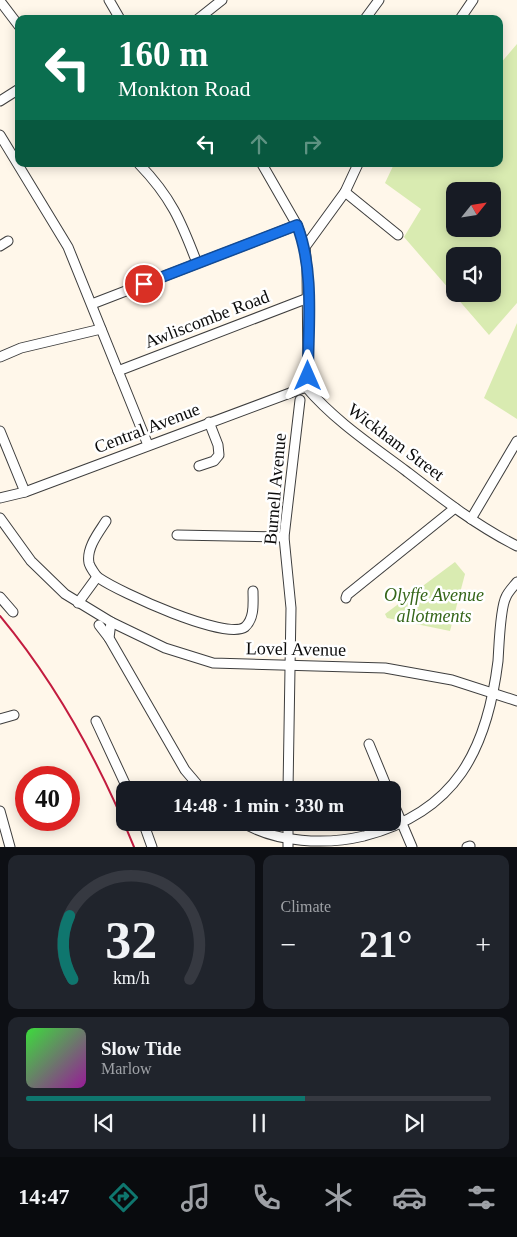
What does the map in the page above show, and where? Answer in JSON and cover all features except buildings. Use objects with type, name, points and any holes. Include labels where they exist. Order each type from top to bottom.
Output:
[{"type":"street","points":[[109,0],[118,15]]},
{"type":"street","points":[[203,15],[222,0]]},
{"type":"street","points":[[368,15],[379,0]]},
{"type":"street","points":[[463,15],[473,0]]},
{"type":"street","points":[[0,1],[15,21]]},
{"type":"street","points":[[0,101],[15,92]]},
{"type":"street","points":[[0,134],[15,159]]},
{"type":"street","points":[[20,167],[68,247],[148,445]]},
{"type":"street","points":[[142,167],[159,185],[172,203],[197,263]]},
{"type":"street","points":[[264,167],[297,225],[305,247],[308,298],[308,376],[306,386]]},
{"type":"street","points":[[305,247],[344,192],[356,167]]},
{"type":"street","points":[[344,192],[398,235]]},
{"type":"street","points":[[92,304],[297,225]]},
{"type":"street","name":"Awliscombe Road","points":[[118,371],[308,298]]},
{"type":"street","points":[[0,357],[21,348],[101,328]]},
{"type":"street","name":"Central Avenue","points":[[0,498],[25,492],[306,386]]},
{"type":"street","name":"Wickham Street","points":[[306,386],[343,424],[455,508],[517,546]]},
{"type":"street","name":"Burnell Avenue","points":[[288,781],[291,608],[284,536],[300,400]]},
{"type":"street","points":[[199,466],[214,461],[219,455],[218,445],[209,422]]},
{"type":"street","points":[[0,431],[25,492]]},
{"type":"street","points":[[471,519],[517,441]]},
{"type":"street","points":[[346,598],[347,595],[455,508]]},
{"type":"street","name":"Lovel Avenue","points":[[0,518],[31,561],[64,594],[111,622],[165,648],[213,663],[385,668],[432,676],[517,701]]},
{"type":"street","points":[[106,521],[93,542],[89,562],[97,577],[130,596],[201,623],[226,630],[240,630],[250,622],[253,608],[253,591]]},
{"type":"street","points":[[177,535],[284,536]]},
{"type":"street","points":[[80,605],[97,577]]},
{"type":"street","points":[[259,831],[288,842],[354,838],[402,822],[435,801],[454,783],[466,767],[481,738],[494,694],[505,598],[517,582]]},
{"type":"street","points":[[0,597],[13,612]]},
{"type":"street","name":"Lovel Avenue","points":[[80,605],[109,638],[185,770],[194,781]]},
{"type":"street","points":[[109,638],[111,622]]},
{"type":"street","points":[[0,719],[14,714]]},
{"type":"street","points":[[96,721],[124,781]]},
{"type":"street","points":[[369,744],[384,781]]},
{"type":"street","points":[[0,811],[10,847]]},
{"type":"street","points":[[402,822],[412,847]]},
{"type":"street","points":[[146,831],[152,847]]},
{"type":"green space","points":[[517,44],[517,303],[489,335],[460,302],[501,302],[501,247],[446,247],[446,285],[404,237],[421,209],[385,183],[393,167],[503,167],[503,60]]},
{"type":"green space","points":[[517,323],[517,419],[484,398]]},
{"type":"green space","name":"Olyffe Avenue allotments","points":[[455,562],[465,574],[450,631],[387,618],[385,614]]},
{"type":"railway","points":[[0,616],[41,670],[76,726],[107,785],[134,847]]},
{"type":"route","points":[[144,284],[297,225],[305,247],[308,269],[308,376]]}]
